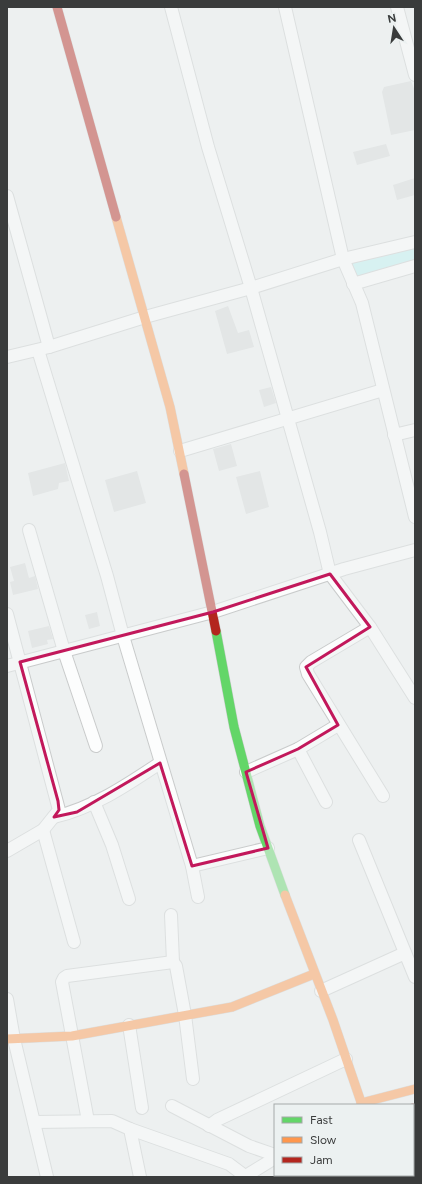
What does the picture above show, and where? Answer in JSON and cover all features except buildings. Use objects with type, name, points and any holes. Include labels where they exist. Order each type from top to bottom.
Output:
[{"type":"street","points":[[57,7],[170,407],[213,612],[234,726],[260,826],[314,974],[333,1020],[361,1104],[415,1089]]},
{"type":"street","points":[[171,7],[208,147],[251,288],[320,532],[330,574],[410,680],[415,698]]},
{"type":"street","points":[[285,7],[342,259],[362,303],[415,517]]},
{"type":"street","points":[[397,7],[415,75]]},
{"type":"street","points":[[7,196],[43,349],[123,636],[192,866],[198,897]]},
{"type":"street","points":[[7,358],[43,349],[145,317],[251,288],[342,259],[415,242]]},
{"type":"street","points":[[353,284],[415,266]]},
{"type":"street","points":[[180,451],[383,390]]},
{"type":"street","points":[[394,435],[415,430]]},
{"type":"street","points":[[29,530],[64,651],[96,746]]},
{"type":"street","points":[[7,666],[213,612],[330,574],[415,550]]},
{"type":"street","points":[[7,614],[58,801],[59,810],[44,830],[7,851]]},
{"type":"street","points":[[370,627],[311,662],[306,667],[308,674],[338,725],[382,796]]},
{"type":"street","points":[[246,772],[298,749],[338,725]]},
{"type":"street","points":[[298,749],[326,802]]},
{"type":"street","points":[[54,817],[77,812],[160,763]]},
{"type":"street","points":[[94,802],[112,845],[129,899]]},
{"type":"street","points":[[44,830],[74,942]]},
{"type":"street","points":[[358,840],[415,977]]},
{"type":"street","points":[[192,866],[268,848]]},
{"type":"street","points":[[170,915],[173,962],[176,966],[185,1015],[193,1080]]},
{"type":"street","points":[[321,991],[405,953]]},
{"type":"street","points":[[88,1121],[62,982],[64,978],[67,976],[173,962]]},
{"type":"street","points":[[10,1039],[72,1036],[232,1007],[314,974]]},
{"type":"street","points":[[7,1000],[10,1039],[34,1122],[47,1177]]},
{"type":"street","points":[[129,1025],[142,1108]]},
{"type":"street","points":[[209,1126],[217,1120],[346,1059]]},
{"type":"street","points":[[172,1106],[248,1146],[274,1157]]},
{"type":"street","points":[[34,1122],[112,1121],[130,1129],[229,1164],[242,1173],[244,1177],[274,1158]]},
{"type":"street","points":[[130,1129],[140,1177]]},
{"type":"highlighted area","points":[[330,574],[370,627],[306,667],[338,725],[298,749],[246,772],[268,848],[192,866],[160,763],[77,812],[54,817],[59,810],[58,801],[20,662],[213,612]]},
{"type":"shaded area","points":[[415,242],[415,266],[353,284],[350,257]]},
{"type":"traffic: fast","points":[[216,631],[234,727],[260,826],[285,895]]},
{"type":"traffic: slow","points":[[116,217],[170,407],[184,474]]},
{"type":"traffic: slow","points":[[285,895],[333,1020],[362,1104]]},
{"type":"traffic: slow","points":[[7,1039],[72,1036],[232,1007],[314,974]]},
{"type":"traffic: slow","points":[[361,1103],[415,1089]]},
{"type":"traffic: jam","points":[[57,7],[116,217]]},
{"type":"traffic: jam","points":[[184,474],[216,631]]}]
